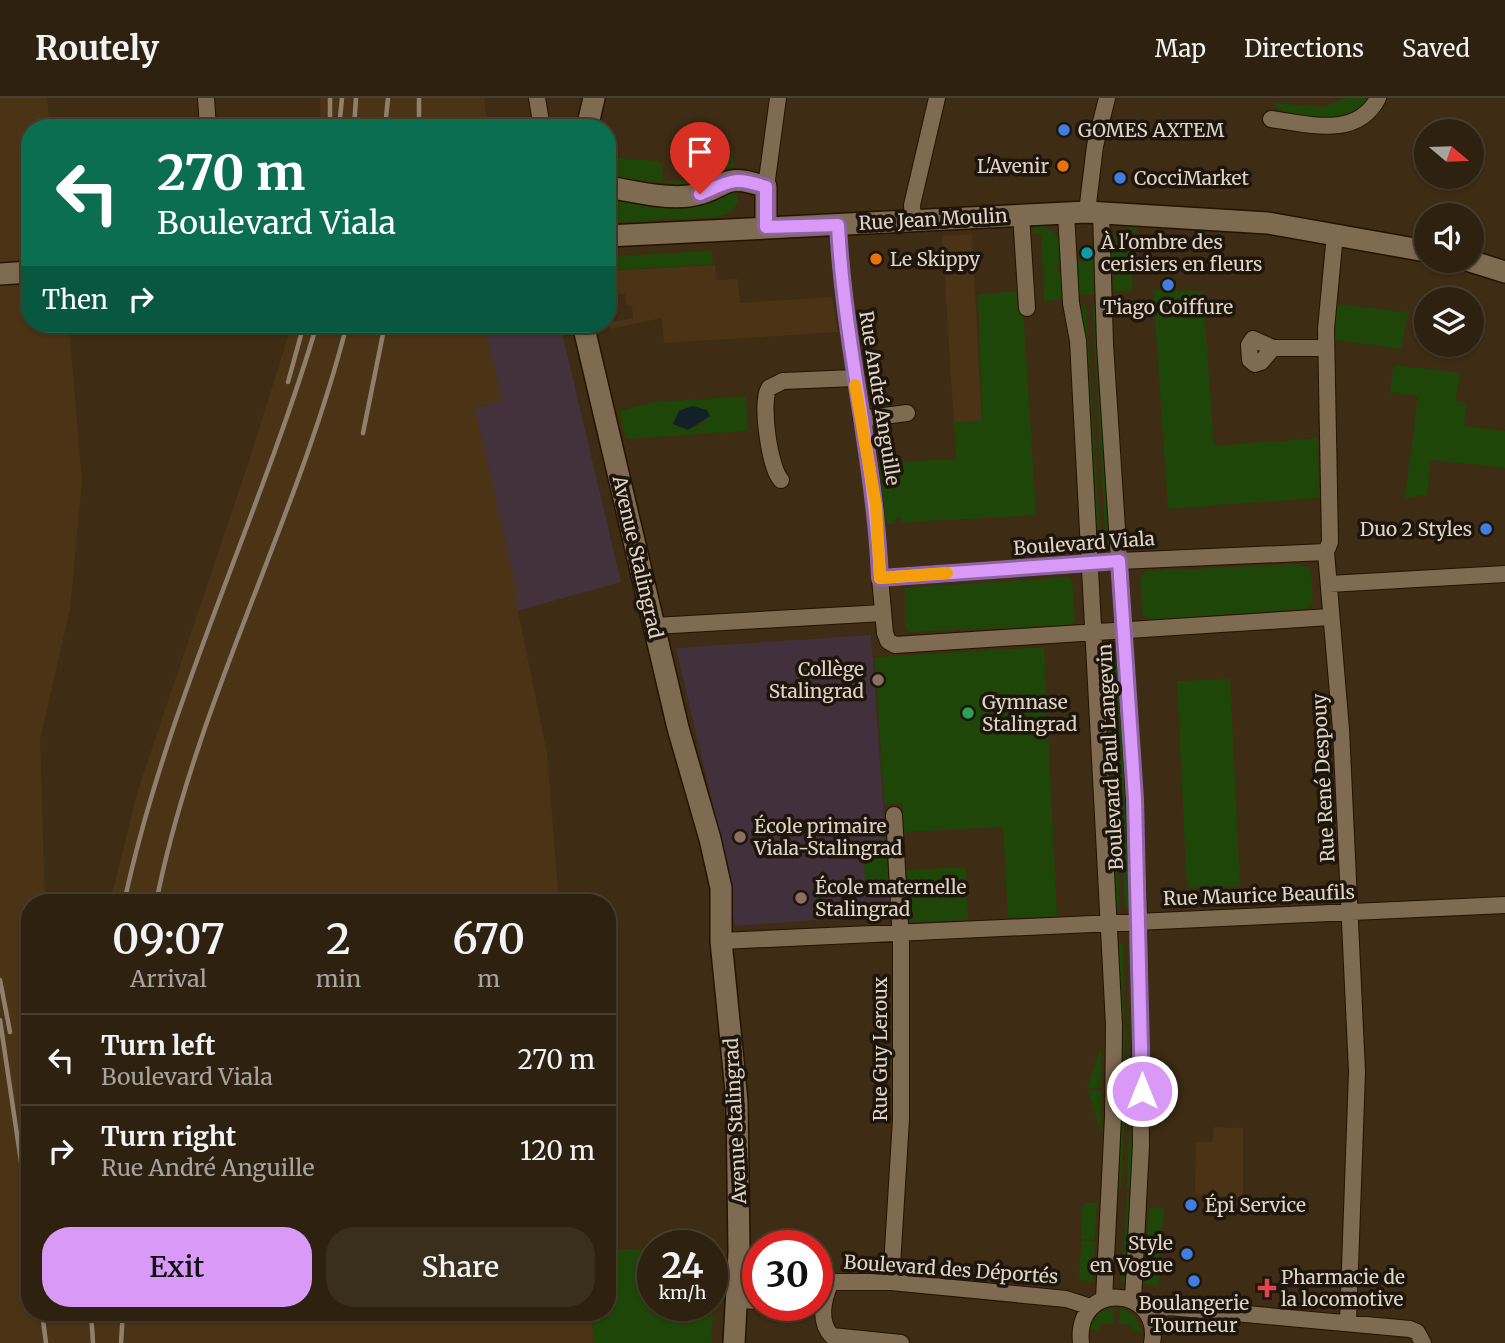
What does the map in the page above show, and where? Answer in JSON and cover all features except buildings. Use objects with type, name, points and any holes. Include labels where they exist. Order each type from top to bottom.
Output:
[{"type":"street","points":[[206,98],[207,119]]},
{"type":"street","points":[[537,98],[540,119]]},
{"type":"street","points":[[589,119],[594,98]]},
{"type":"street","points":[[766,227],[766,187],[778,98]]},
{"type":"street","points":[[913,219],[912,205],[937,98]]},
{"type":"street","points":[[1085,212],[1107,98]]},
{"type":"street","points":[[1271,119],[1342,126],[1365,115],[1378,98]]},
{"type":"street","points":[[616,188],[676,196],[700,194],[733,179],[766,187]]},
{"type":"street","name":"Rue Jean Moulin","points":[[616,235],[1085,212],[1233,220],[1335,234],[1414,249]]},
{"type":"street","name":"Boulevard Paul Langevin","points":[[1085,212],[1105,344],[1124,630],[1139,921],[1141,1145],[1133,1300]]},
{"type":"street","name":"Boulevard Paul Langevin","points":[[1080,1343],[1081,1322],[1098,1303],[1113,1117],[1114,1025],[1091,563],[1078,341],[1072,303],[1085,212]]},
{"type":"street","points":[[1021,214],[1027,308]]},
{"type":"street","name":"Rue André Anguille","points":[[838,225],[842,296],[876,506],[880,578]]},
{"type":"street","name":"Rue René Despouy","points":[[1335,234],[1327,307],[1330,542],[1326,552],[1330,617],[1335,628],[1357,1072],[1348,1322]]},
{"type":"street","points":[[1484,265],[1502,270]]},
{"type":"street","points":[[0,274],[21,273]]},
{"type":"street","name":"Avenue Stalingrad","points":[[585,333],[694,790],[702,866],[721,941],[737,1101],[744,1230]]},
{"type":"street","points":[[1273,348],[1326,348]]},
{"type":"street","points":[[782,480],[773,468],[771,440],[765,420],[764,398],[769,388],[783,381],[854,378]]},
{"type":"street","points":[[861,419],[907,413]]},
{"type":"street","name":"Boulevard Viala","points":[[880,578],[1119,561],[1326,552]]},
{"type":"street","points":[[1329,584],[1505,574]]},
{"type":"street","points":[[880,578],[885,633],[895,645],[1330,617]]},
{"type":"street","points":[[654,626],[884,613]]},
{"type":"street","name":"Rue Guy Leroux","points":[[891,1282],[901,1119],[901,932],[894,815]]},
{"type":"street","name":"Rue Maurice Beaufils","points":[[721,941],[1505,905]]},
{"type":"street","name":"Boulevard des Déportés","points":[[833,1282],[891,1282],[1098,1303],[1118,1297],[1133,1300]]},
{"type":"street","points":[[1133,1300],[1147,1312],[1153,1327],[1152,1343]]},
{"type":"street","points":[[1147,1312],[1169,1307],[1348,1322],[1410,1329],[1417,1332],[1423,1343]]},
{"type":"street","name":"Avenue Stalingrad","points":[[734,1343],[742,1318]]},
{"type":"street","name":"Boulevard des Déportés","points":[[824,1321],[832,1336],[901,1343]]},
{"type":"shaded area","points":[[0,98],[47,98],[49,119],[21,119],[21,333],[70,333],[82,481],[70,609],[40,740],[45,894],[21,894],[21,1321],[592,1321],[594,1343],[0,1343]]},
{"type":"shaded area","points":[[320,98],[484,98],[487,119],[321,119]]},
{"type":"shaded area","points":[[972,234],[982,421],[954,423],[942,236]]},
{"type":"shaded area","points":[[715,265],[716,280],[738,279],[740,303],[832,297],[838,332],[664,343],[662,318],[616,328],[616,321],[633,318],[632,305],[626,304],[625,294],[616,294],[616,270]]},
{"type":"shaded area","points":[[289,333],[486,333],[502,401],[475,408],[518,596],[515,597],[547,753],[558,894],[112,894],[138,790]]},
{"type":"shaded area","points":[[486,333],[562,333],[621,582],[517,611],[517,596],[475,408],[502,401]]},
{"type":"shaded area","points":[[692,406],[707,410],[710,416],[688,430],[673,424],[679,411]]},
{"type":"shaded area","points":[[871,635],[891,914],[735,926],[715,814],[676,648]]},
{"type":"shaded area","points":[[1214,1127],[1243,1128],[1243,1198],[1195,1194],[1196,1142],[1212,1142]]},
{"type":"green space","points":[[1346,98],[1374,98],[1365,107],[1341,118],[1314,119],[1275,107],[1275,103],[1324,107]]},
{"type":"green space","points":[[616,158],[658,161],[662,165],[663,181],[690,180],[690,175],[698,174],[698,165],[672,164],[672,160],[734,158],[733,166],[702,180],[681,185],[616,177]]},
{"type":"green space","points":[[730,192],[737,194],[738,203],[730,213],[716,217],[616,223],[616,198]]},
{"type":"green space","points":[[1035,225],[1046,227],[1053,232],[1059,243],[1058,273],[1062,274],[1064,295],[1060,300],[1044,301],[1041,234],[1032,234]]},
{"type":"green space","points":[[1137,226],[1138,232],[1129,233],[1133,290],[1114,292],[1115,257],[1111,256],[1114,237],[1126,227]]},
{"type":"green space","points":[[712,251],[713,265],[616,270],[616,256]]},
{"type":"green space","points":[[1090,257],[1096,259],[1099,294],[1077,295],[1077,261]]},
{"type":"green space","points":[[1153,290],[1203,291],[1214,446],[1318,438],[1319,498],[1168,509]]},
{"type":"green space","points":[[1022,291],[1036,515],[901,523],[901,517],[895,518],[895,524],[885,524],[878,463],[956,459],[954,423],[982,420],[978,294]]},
{"type":"green space","points":[[1336,304],[1408,312],[1401,349],[1334,340]]},
{"type":"green space","points":[[1086,305],[1101,547],[1095,548],[1075,306]]},
{"type":"green space","points":[[1092,305],[1103,305],[1112,547],[1106,547]]},
{"type":"green space","points":[[1394,365],[1461,373],[1455,401],[1467,403],[1464,426],[1505,431],[1505,468],[1431,460],[1427,496],[1405,498],[1418,396],[1390,393]]},
{"type":"green space","points":[[746,396],[748,431],[626,439],[619,411],[655,402]],"holes":[[[686,407],[711,415],[702,423],[687,429],[672,422]]]},
{"type":"green space","points":[[1300,564],[1310,569],[1313,602],[1307,609],[1151,620],[1142,615],[1140,579],[1145,571]]},
{"type":"green space","points":[[1068,577],[1072,581],[1075,622],[1069,625],[910,632],[905,627],[905,588]]},
{"type":"green space","points":[[1044,647],[1057,916],[1008,918],[1003,827],[903,832],[902,803],[884,804],[875,657]]},
{"type":"green space","points":[[1107,650],[1120,909],[1113,910],[1100,651]]},
{"type":"green space","points":[[1112,650],[1118,650],[1133,908],[1125,909]]},
{"type":"green space","points":[[1230,679],[1240,886],[1187,888],[1177,681]]},
{"type":"green space","points":[[886,840],[889,890],[824,896],[825,915],[819,916],[816,889],[865,886],[863,841]]},
{"type":"green space","points":[[966,867],[968,920],[909,922],[906,870]]},
{"type":"green space","points":[[1115,944],[1123,944],[1126,1095],[1121,1188],[1114,1187]]},
{"type":"green space","points":[[1128,944],[1135,944],[1134,1189],[1127,1189],[1131,1074]]},
{"type":"green space","points":[[1101,1046],[1102,1088],[1087,1088]]},
{"type":"green space","points":[[1088,1090],[1102,1091],[1101,1131],[1100,1131]]},
{"type":"green space","points":[[1127,1194],[1133,1194],[1128,1283],[1121,1282]]},
{"type":"green space","points":[[1083,1203],[1097,1203],[1095,1240],[1081,1239]]},
{"type":"green space","points":[[1149,1207],[1164,1208],[1161,1244],[1147,1244]]},
{"type":"green space","points":[[1081,1241],[1095,1242],[1093,1282],[1079,1281]]},
{"type":"green space","points":[[1147,1246],[1161,1247],[1159,1285],[1144,1284]]},
{"type":"green space","points":[[616,1249],[637,1249],[637,1321],[712,1321],[711,1343],[594,1343],[592,1321],[616,1321]]},
{"type":"green space","points":[[1114,1307],[1113,1324],[1100,1323],[1100,1330],[1088,1329],[1099,1312]]},
{"type":"green space","points":[[1120,1307],[1134,1315],[1142,1332],[1131,1331],[1131,1325],[1119,1324]]},
{"type":"railway","points":[[330,98],[330,119]]},
{"type":"railway","points":[[340,119],[342,98]]},
{"type":"railway","points":[[355,119],[356,98]]},
{"type":"railway","points":[[386,119],[388,98]]},
{"type":"railway","points":[[419,98],[419,119]]},
{"type":"railway","points":[[288,382],[302,333]]},
{"type":"railway","points":[[126,894],[164,756],[294,397],[314,333]]},
{"type":"railway","points":[[158,894],[196,755],[302,469],[344,333]]},
{"type":"railway","points":[[363,433],[383,333]]},
{"type":"railway","points":[[0,980],[10,1032]]},
{"type":"railway","points":[[0,1020],[21,1161]]},
{"type":"railway","points":[[43,1321],[46,1343]]},
{"type":"railway","points":[[92,1321],[93,1343]]},
{"type":"railway","points":[[121,1343],[122,1321]]},
{"type":"slow traffic","points":[[855,385],[876,506],[880,578],[947,573]]},
{"type":"place","name":"GOMES AXTEM","points":[[1064,130]]},
{"type":"place","name":"L'Avenir","points":[[1063,166]]},
{"type":"place","name":"CocciMarket","points":[[1120,178]]},
{"type":"place","name":"À l'ombre des cerisiers en fleurs","points":[[1087,253]]},
{"type":"place","name":"Le Skippy","points":[[876,259]]},
{"type":"place","name":"Tiago Coiffure","points":[[1168,285]]},
{"type":"place","name":"Duo 2 Styles","points":[[1486,529]]},
{"type":"place","name":"Collège Stalingrad","points":[[878,680]]},
{"type":"place","name":"Gymnase Stalingrad","points":[[968,713]]},
{"type":"place","name":"École primaire Viala-Stalingrad","points":[[740,837]]},
{"type":"place","name":"École maternelle Stalingrad","points":[[801,898]]},
{"type":"place","name":"Épi Service","points":[[1191,1205]]},
{"type":"place","name":"Style en Vogue","points":[[1187,1254]]},
{"type":"place","name":"Boulangerie Tourneur","points":[[1194,1281]]},
{"type":"place","name":"Pharmacie de la locomotive","points":[[1267,1288]]},
{"type":"route","points":[[700,194],[724,181],[737,178],[766,187],[766,227],[838,225],[842,296],[876,506],[880,578],[1119,561],[1135,799],[1142,1091]]}]
